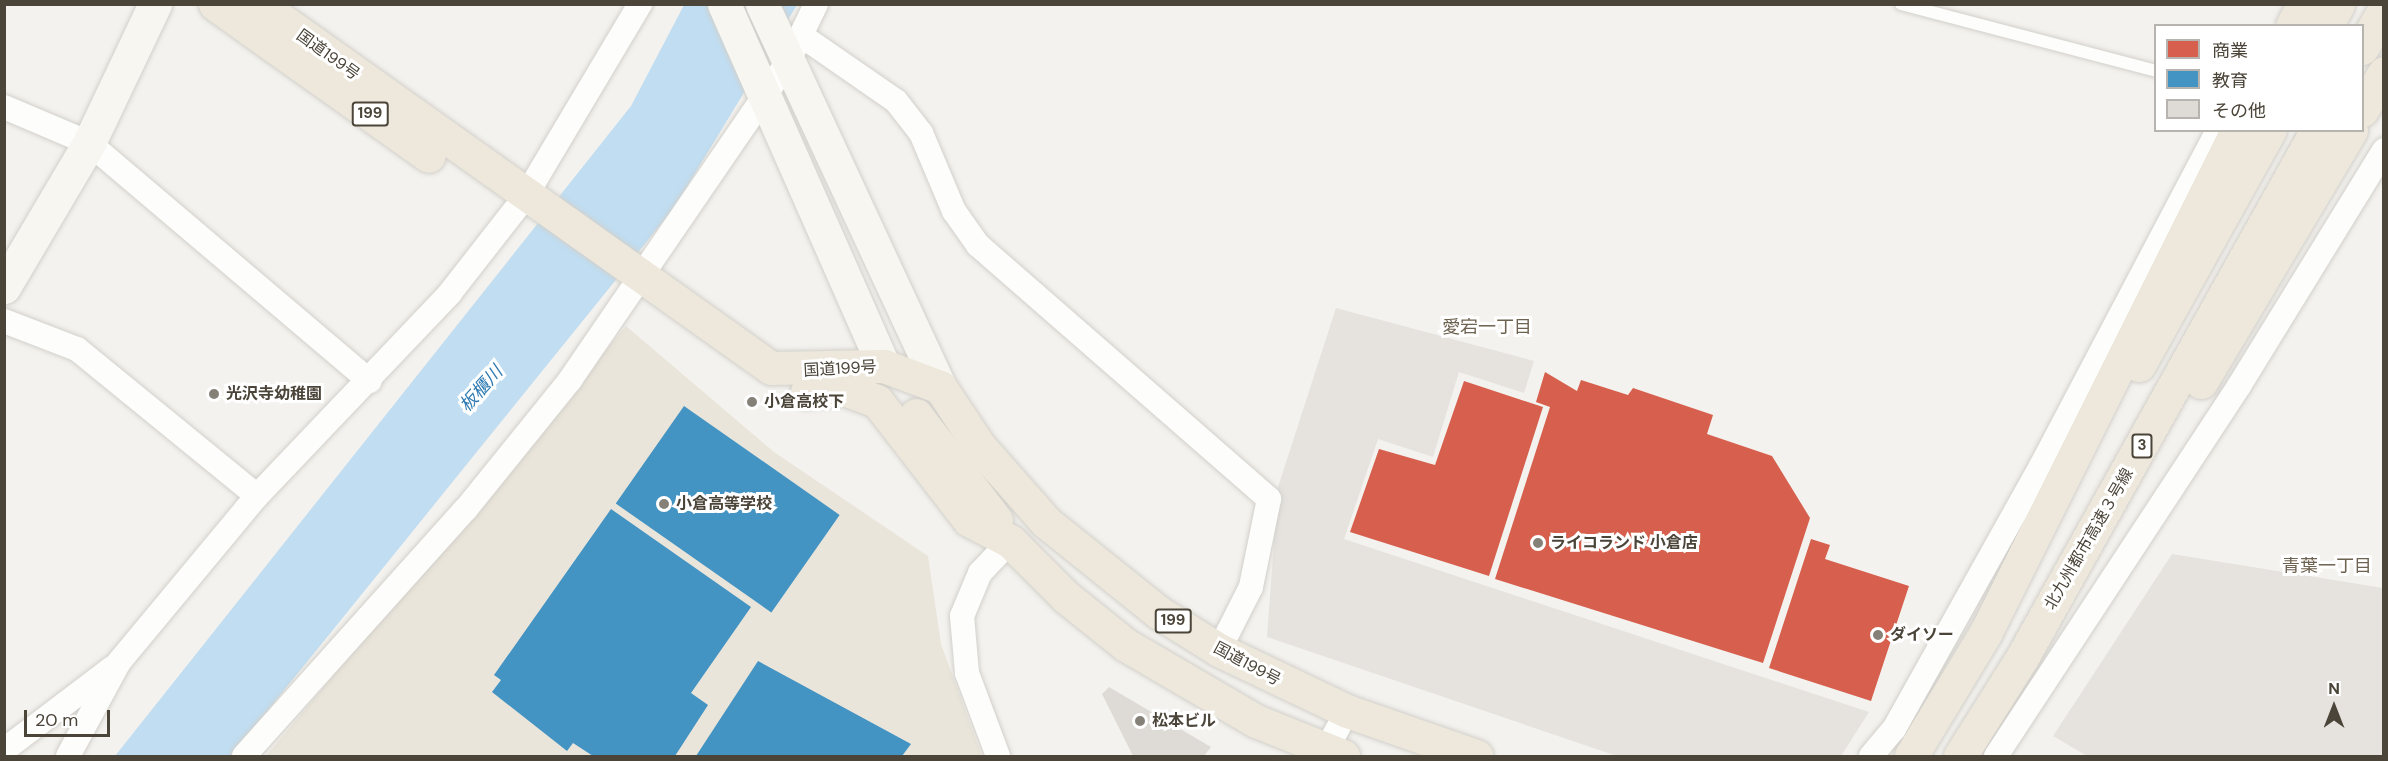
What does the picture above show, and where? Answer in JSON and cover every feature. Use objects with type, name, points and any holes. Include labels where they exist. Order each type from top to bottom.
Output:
[{"type":"highway","name":"国道199号","points":[[215,4],[525,210]]},
{"type":"highway","name":"国道199号","points":[[259,4],[525,210],[629,285],[771,368],[835,377],[884,366],[940,387],[979,446],[1046,522],[1158,612],[1219,650],[1347,711],[1476,756]]},
{"type":"highway","points":[[2293,24],[2303,4]]},
{"type":"highway","points":[[2327,24],[2338,4]]},
{"type":"highway","points":[[2364,45],[2384,10]]},
{"type":"highway","points":[[2364,107],[2384,73]]},
{"type":"highway","points":[[1986,632],[2235,132]]},
{"type":"highway","points":[[1911,756],[1986,632],[2269,132]]},
{"type":"highway","name":"北九州都市高速３号線","points":[[1960,756],[2023,656],[2316,132]]},
{"type":"highway","name":"3","points":[[2023,656],[2242,320],[2350,132]]},
{"type":"highway","points":[[884,366],[1010,541]]},
{"type":"highway","name":"国道199号","points":[[835,377],[877,401],[969,520],[1010,541],[1066,597],[1126,645],[1256,722],[1331,755]]},
{"type":"street","points":[[4,287],[88,143],[155,4]]},
{"type":"street","points":[[68,756],[119,662],[256,496],[370,381],[525,210],[640,4]]},
{"type":"street","points":[[724,4],[858,317],[884,366]]},
{"type":"street","points":[[762,4],[790,48],[894,299],[940,387]]},
{"type":"street","points":[[244,756],[466,509],[629,285],[790,48],[816,4]]},
{"type":"street","points":[[2276,24],[2286,4]]},
{"type":"street","points":[[790,48],[896,101],[921,133],[954,211],[978,245],[1269,499],[1251,587],[1219,650]]},
{"type":"street","points":[[4,107],[88,143],[370,381]]},
{"type":"street","points":[[1871,756],[1894,729],[2041,466],[2217,132]]},
{"type":"street","points":[[1996,756],[2239,386],[2384,150]]},
{"type":"street","points":[[884,366],[899,327],[894,299]]},
{"type":"street","points":[[835,377],[854,349],[858,317]]},
{"type":"street","points":[[4,321],[77,349],[256,496]]},
{"type":"street","points":[[998,756],[967,673],[962,616],[980,573],[1010,541]]},
{"type":"street","points":[[4,750],[119,662]]},
{"type":"street","points":[[1331,755],[1347,711]]},
{"type":"lane","points":[[1901,4],[2154,70]]},
{"type":"shaded area","points":[[1336,308],[1534,361],[1524,393],[1459,372],[1433,457],[1378,439],[1344,539],[1869,712],[1841,756],[1617,756],[1267,637],[1278,487]]},
{"type":"shaded area","name":"小倉高等学校","points":[[626,326],[774,452],[928,556],[941,644],[982,756],[266,756]]},
{"type":"shaded area","points":[[2172,554],[2383,588],[2383,756],[2087,756],[2053,736]]},
{"type":"water","name":"板櫃川","points":[[684,5],[797,5],[674,208],[231,756],[115,756],[631,106]]},
{"type":"building: 商業","points":[[1545,372],[1577,391],[1581,380],[1628,395],[1633,388],[1713,415],[1707,434],[1772,456],[1810,518],[1763,663],[1495,579],[1550,407],[1536,402]]},
{"type":"building: 商業","points":[[1464,381],[1543,407],[1489,576],[1350,532],[1379,449],[1435,465]]},
{"type":"building: 商業","points":[[1811,539],[1830,545],[1825,559],[1909,586],[1871,701],[1769,668]]},
{"type":"building: 教育","points":[[684,406],[840,515],[771,612],[616,503]]},
{"type":"building: 教育","points":[[611,509],[751,607],[691,693],[708,705],[675,756],[593,756],[573,743],[567,751],[492,692],[501,680],[494,675]]},
{"type":"building: 教育","points":[[758,661],[911,744],[902,756],[696,756]]},
{"type":"building: その他","name":"松本ビル","points":[[1109,687],[1211,747],[1204,756],[1133,756],[1102,694]]},
{"type":"place","name":"光沢寺幼稚園","points":[[214,394]]},
{"type":"place","name":"小倉高校下","points":[[752,402]]},
{"type":"place","name":"小倉高等学校","points":[[664,504]]},
{"type":"place","name":"ライコランド 小倉店","points":[[1538,543]]},
{"type":"place","name":"ダイソー","points":[[1878,635]]},
{"type":"place","name":"松本ビル","points":[[1140,721]]},
{"type":"district","name":"愛宕一丁目","points":[[1487,327]]},
{"type":"district","name":"青葉一丁目","points":[[2327,566]]}]
